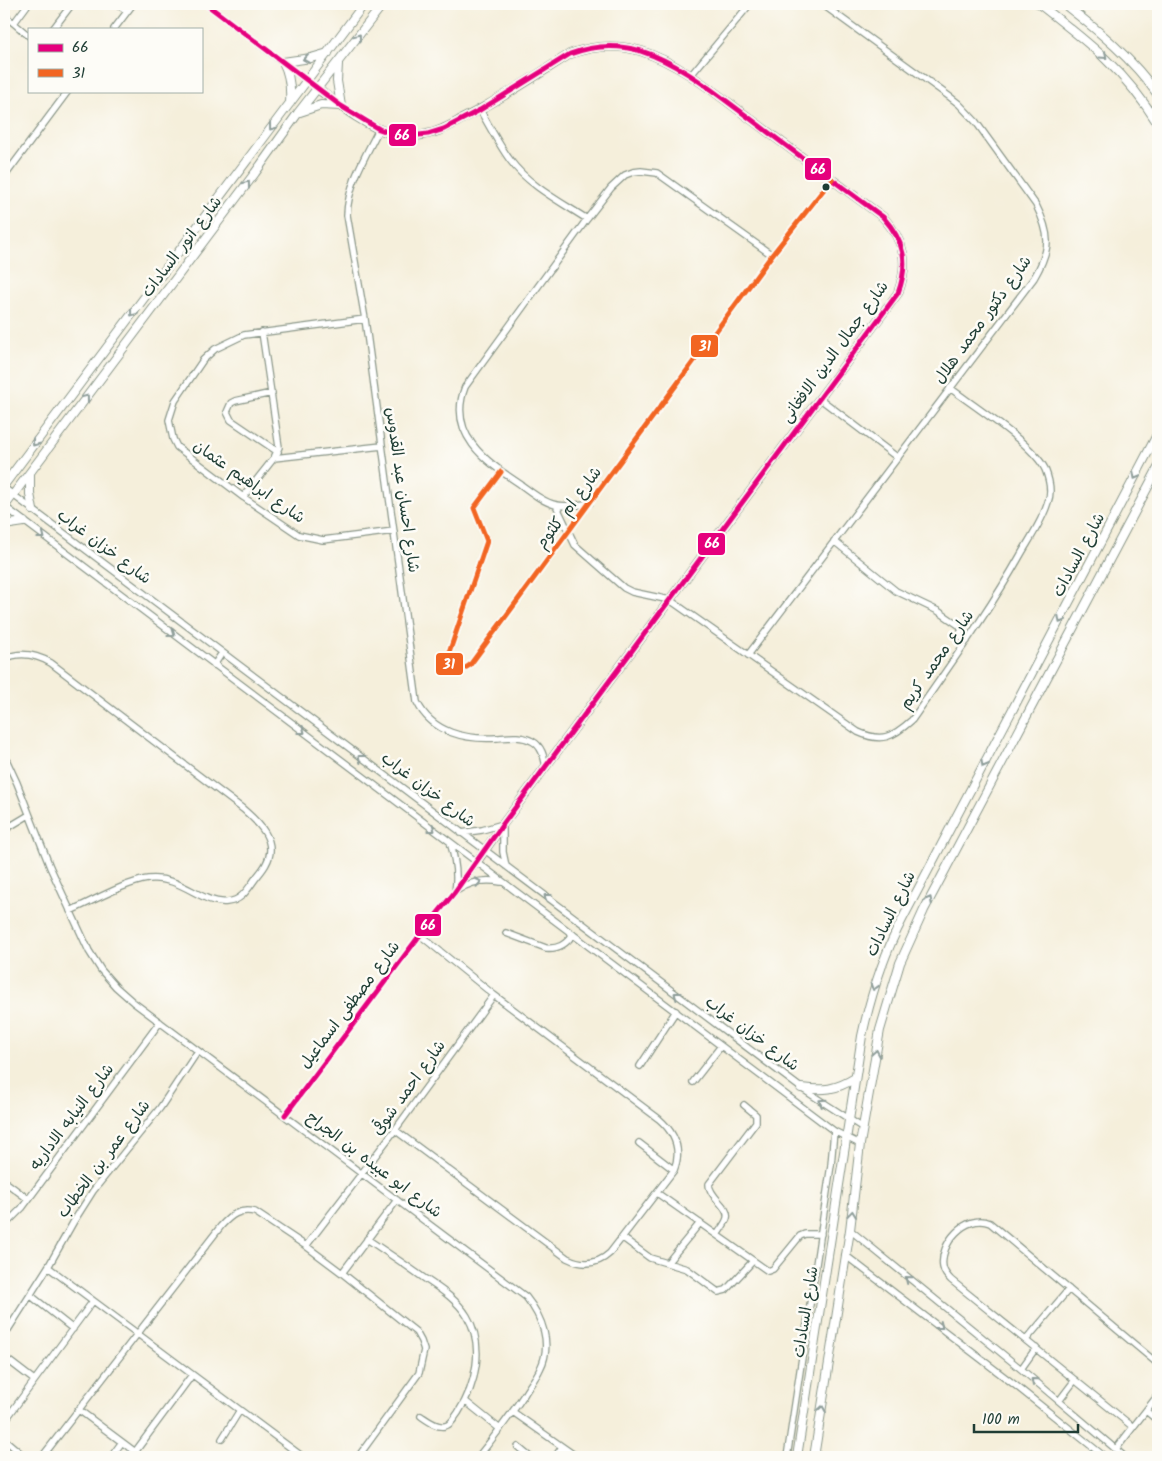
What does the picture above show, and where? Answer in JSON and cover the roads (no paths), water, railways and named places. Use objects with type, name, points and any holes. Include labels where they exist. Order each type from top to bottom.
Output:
[{"type":"street","points":[[14,23],[28,4]]},
{"type":"street","points":[[54,28],[72,4]]},
{"type":"street","points":[[117,4],[127,12]]},
{"type":"street","points":[[115,28],[133,4]]},
{"type":"street","name":"شارع جمال الدين الافغانى","points":[[206,4],[341,106],[379,129],[393,134],[410,136],[428,134],[444,129],[480,110],[570,54],[585,48],[601,46],[641,51],[691,75],[884,218],[893,228],[899,240],[903,253],[904,267],[898,293],[503,824],[476,863]]},
{"type":"street","name":"شارع انور السادات","points":[[4,487],[364,4]]},
{"type":"street","name":"شارع انور السادات","points":[[4,506],[298,113],[383,4]]},
{"type":"street","points":[[691,75],[750,4]]},
{"type":"street","name":"شارع دكتور محمد هلال","points":[[748,655],[1034,278],[1044,262],[1048,249],[1048,234],[1044,220],[1036,205],[968,113],[950,97],[822,4]]},
{"type":"street","points":[[1039,4],[1110,61],[1129,82],[1158,124]]},
{"type":"street","points":[[1064,4],[1130,60],[1158,95]]},
{"type":"street","points":[[4,15],[28,35]]},
{"type":"street","points":[[1088,42],[1093,27]]},
{"type":"street","points":[[289,105],[290,83],[288,71],[283,62],[311,58],[328,53]]},
{"type":"street","points":[[298,113],[316,106],[341,106],[336,81],[339,62]]},
{"type":"street","points":[[4,177],[67,92]]},
{"type":"street","points":[[480,110],[510,161],[521,173],[551,196],[587,219]]},
{"type":"street","name":"شارع احسان عبد القدوس","points":[[379,129],[352,184],[347,215],[365,319],[415,694],[421,710],[432,721],[453,734],[479,738],[511,736],[532,741],[542,752],[546,767]]},
{"type":"street","points":[[590,503],[556,505],[543,500],[501,472],[475,449],[464,431],[460,409],[465,387],[490,351],[587,219],[619,180],[633,172],[649,171],[657,173],[772,255]]},
{"type":"street","name":"شارع ام كلثوم","points":[[501,472],[474,508],[487,541],[449,653],[449,664],[457,671],[464,670],[470,665],[772,255],[832,179]]},
{"type":"street","name":"شارع ابراهيم عثمان","points":[[365,319],[262,332],[244,335],[229,341],[203,360],[175,401],[169,420],[172,439],[177,447],[243,497],[299,535],[323,540],[394,531]]},
{"type":"street","points":[[243,497],[278,452],[279,441],[262,332]]},
{"type":"street","name":"شارع محمد كريم","points":[[670,600],[858,732],[867,736],[883,738],[900,731],[912,720],[999,594],[1048,502],[1049,484],[1043,466],[1031,450],[950,388]]},
{"type":"street","points":[[272,394],[235,401],[228,407],[227,412],[231,420],[278,452]]},
{"type":"street","points":[[819,398],[898,458]]},
{"type":"street","name":"شارع السادات","points":[[797,1457],[848,1119],[872,994],[892,938],[1158,433]]},
{"type":"street","points":[[274,458],[382,446]]},
{"type":"street","name":"شارع السادات","points":[[814,1457],[850,1230],[860,1144],[882,1021],[893,983],[913,931],[1158,468]]},
{"type":"street","points":[[30,472],[30,494],[33,510]]},
{"type":"street","name":"شارع خزان غراب","points":[[4,487],[801,1088],[863,1128]]},
{"type":"street","points":[[556,505],[575,545],[624,588],[632,592],[670,600]]},
{"type":"street","name":"شارع خزان غراب","points":[[4,506],[834,1131],[860,1144]]},
{"type":"street","points":[[4,524],[24,522]]},
{"type":"street","points":[[834,542],[896,591],[923,603],[963,628],[959,635],[967,641]]},
{"type":"street","points":[[214,665],[222,653]]},
{"type":"street","points":[[4,659],[12,655],[21,654],[42,658],[51,663],[243,809],[260,823],[268,838],[267,862],[245,895],[236,900],[216,901],[175,881],[148,879],[134,882],[70,911]]},
{"type":"street","name":"شارع ابو عبيده بن الجراح","points":[[4,755],[28,815],[89,951],[101,970],[116,987],[198,1051],[526,1297],[536,1309],[545,1334],[544,1359],[540,1369],[513,1412],[478,1457]]},
{"type":"street","points":[[4,830],[28,815]]},
{"type":"street","points":[[461,833],[503,824],[502,845],[506,866]]},
{"type":"street","points":[[450,842],[456,863],[457,880],[454,893]]},
{"type":"street","name":"شارع مصطفى اسماعيل","points":[[285,1116],[476,863]]},
{"type":"street","points":[[454,893],[463,887],[477,882],[492,880],[503,882]]},
{"type":"street","points":[[506,933],[546,948],[562,946],[573,934]]},
{"type":"street","points":[[396,1130],[572,1260],[584,1264],[604,1259],[623,1238],[674,1170],[677,1163],[678,1146],[675,1137],[668,1127],[494,996],[420,935]]},
{"type":"street","name":"شارع احمد شوقى","points":[[306,1246],[363,1174],[494,996]]},
{"type":"street","points":[[640,1066],[676,1012]]},
{"type":"street","name":"شارع النيابه الاداريه","points":[[4,1226],[16,1216],[160,1022]]},
{"type":"street","points":[[693,1082],[721,1046]]},
{"type":"street","name":"شارع عمر بن الخطاب","points":[[4,1336],[93,1191],[160,1108],[198,1051]]},
{"type":"street","points":[[801,1088],[815,1090],[832,1089],[856,1078]]},
{"type":"street","points":[[716,1235],[727,1219],[728,1214],[709,1189],[710,1184],[756,1122],[756,1115],[744,1105]]},
{"type":"street","points":[[786,1457],[821,1234],[834,1131]]},
{"type":"street","points":[[639,1143],[674,1170]]},
{"type":"street","points":[[4,1181],[28,1199]]},
{"type":"street","points":[[657,1193],[765,1269],[771,1270],[800,1236],[805,1234],[821,1234]]},
{"type":"street","points":[[342,1273],[397,1200]]},
{"type":"street","points":[[42,1457],[221,1226],[231,1216],[247,1210],[255,1212],[306,1246],[416,1332],[422,1341],[424,1350],[418,1372],[358,1457]]},
{"type":"street","points":[[1133,1427],[945,1274],[943,1258],[949,1242],[955,1234],[970,1222],[984,1221],[990,1223],[1158,1364]]},
{"type":"street","points":[[668,1262],[700,1223]]},
{"type":"street","points":[[850,1230],[1021,1369],[1125,1457]]},
{"type":"street","points":[[623,1238],[650,1258],[687,1269],[718,1292],[726,1290],[753,1261]]},
{"type":"street","points":[[367,1239],[448,1295],[466,1315],[473,1329],[476,1347],[474,1379],[465,1401],[451,1423],[445,1426],[438,1426],[421,1416]]},
{"type":"street","points":[[845,1255],[994,1368],[1105,1457]]},
{"type":"street","points":[[48,1267],[303,1457]]},
{"type":"street","points":[[1026,1340],[1070,1289]]},
{"type":"street","points":[[30,1296],[73,1329]]},
{"type":"street","points":[[4,1422],[94,1301]]},
{"type":"street","points":[[4,1325],[11,1324]]},
{"type":"street","points":[[1021,1369],[1036,1348]]},
{"type":"street","points":[[4,1357],[34,1380]]},
{"type":"street","points":[[135,1452],[192,1375]]},
{"type":"street","points":[[1059,1401],[1075,1380]]},
{"type":"street","points":[[1116,1449],[1158,1395]]},
{"type":"street","points":[[465,1401],[500,1429]]},
{"type":"street","points":[[79,1410],[142,1457]]},
{"type":"street","points":[[222,1439],[240,1410]]},
{"type":"street","points":[[1146,1411],[1158,1421]]},
{"type":"street","points":[[513,1412],[577,1457]]},
{"type":"street","points":[[4,1439],[25,1457]]},
{"type":"street","points":[[111,1457],[122,1442]]},
{"type":"street","points":[[518,1447],[530,1457]]},
{"type":"street","points":[[555,1457],[562,1447]]}]
